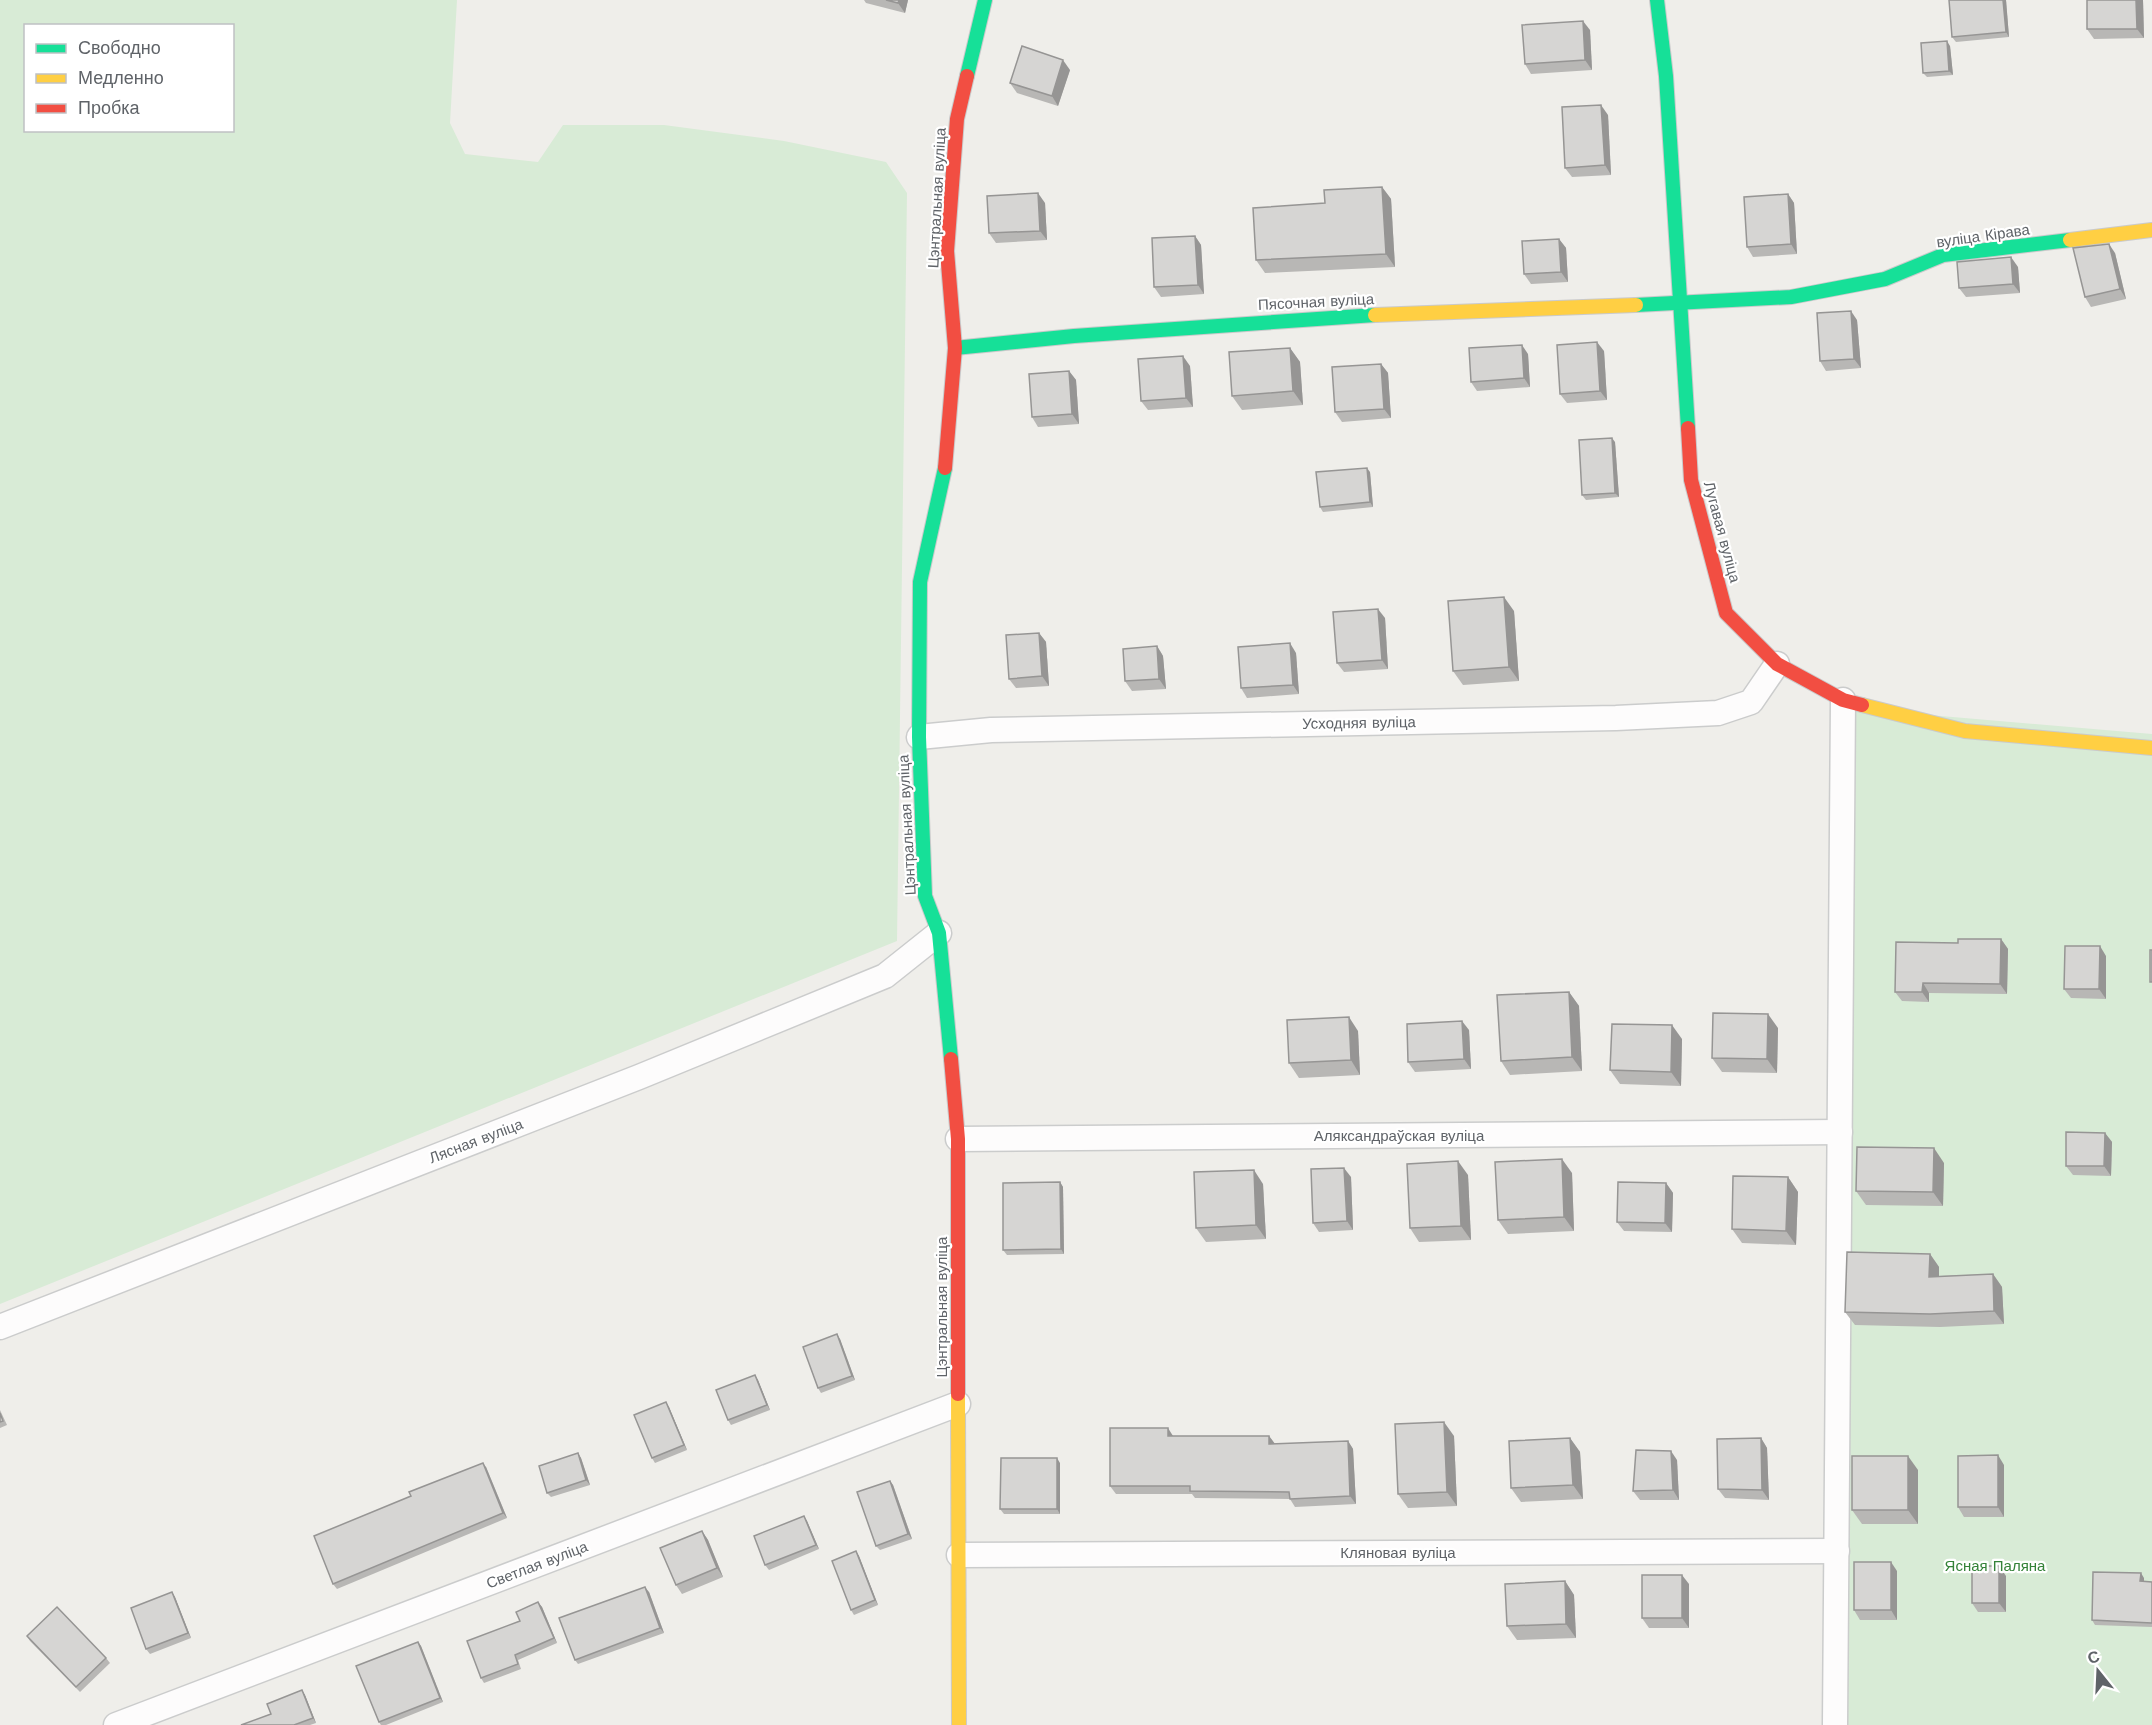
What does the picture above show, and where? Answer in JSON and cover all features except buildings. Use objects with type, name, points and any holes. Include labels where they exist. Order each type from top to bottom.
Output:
[{"type":"street","name":"Цэнтральная вуліца","points":[[959,1725],[958,1139],[939,933],[925,896],[919,737],[920,582],[947,457],[955,348],[947,251],[957,118],[985,0]]},
{"type":"street","name":"Лугавая вуліца","points":[[1657,0],[1666,76],[1691,480],[1726,613],[1778,664],[1843,700],[1965,731],[2152,748]]},
{"type":"street","name":"вуліца Кірава","points":[[1679,301],[1791,297],[1885,279],[1943,255],[2152,230]]},
{"type":"street","name":"Пясочная вуліца","points":[[955,348],[1074,336],[1330,317],[1679,301]]},
{"type":"street","name":"Усходняя вуліца","points":[[919,737],[991,730],[1604,718],[1718,713],[1751,702],[1778,664]]},
{"type":"street","points":[[1835,1725],[1843,700]]},
{"type":"street","name":"Лясная вуліца","points":[[0,1327],[639,1077],[885,976],[939,933]]},
{"type":"street","name":"Аляксандраўская вуліца","points":[[958,1139],[1840,1132]]},
{"type":"street","name":"Светлая вуліца","points":[[116,1725],[958,1404]]},
{"type":"street","name":"Кляновая вуліца","points":[[959,1555],[1837,1551]]},
{"type":"green space","points":[[0,0],[457,0],[450,123],[465,154],[538,162],[563,125],[664,125],[784,141],[886,162],[907,193],[897,941],[0,1304]]},
{"type":"green space","name":"Ясная Паляна","points":[[1843,700],[1883,711],[2152,734],[2152,1725],[1835,1725]]},
{"type":"traffic: fast","points":[[967,76],[985,0]]},
{"type":"traffic: fast","points":[[1657,0],[1666,76],[1688,428]]},
{"type":"traffic: fast","points":[[1636,305],[1791,297],[1885,279],[1943,255],[2070,240]]},
{"type":"traffic: fast","points":[[955,348],[1074,336],[1375,315]]},
{"type":"traffic: fast","points":[[945,468],[920,582],[919,737],[925,896],[939,933],[951,1059]]},
{"type":"traffic: slow","points":[[2070,240],[2152,230]]},
{"type":"traffic: slow","points":[[1375,315],[1636,305]]},
{"type":"traffic: slow","points":[[1862,705],[1965,731],[2152,748]]},
{"type":"traffic: slow","points":[[958,1394],[959,1725]]},
{"type":"traffic: jam","points":[[945,468],[955,348],[947,251],[957,119],[967,76]]},
{"type":"traffic: jam","points":[[1688,428],[1691,480],[1726,613],[1777,664],[1843,700],[1862,705]]},
{"type":"traffic: jam","points":[[951,1059],[958,1139],[958,1394]]}]
